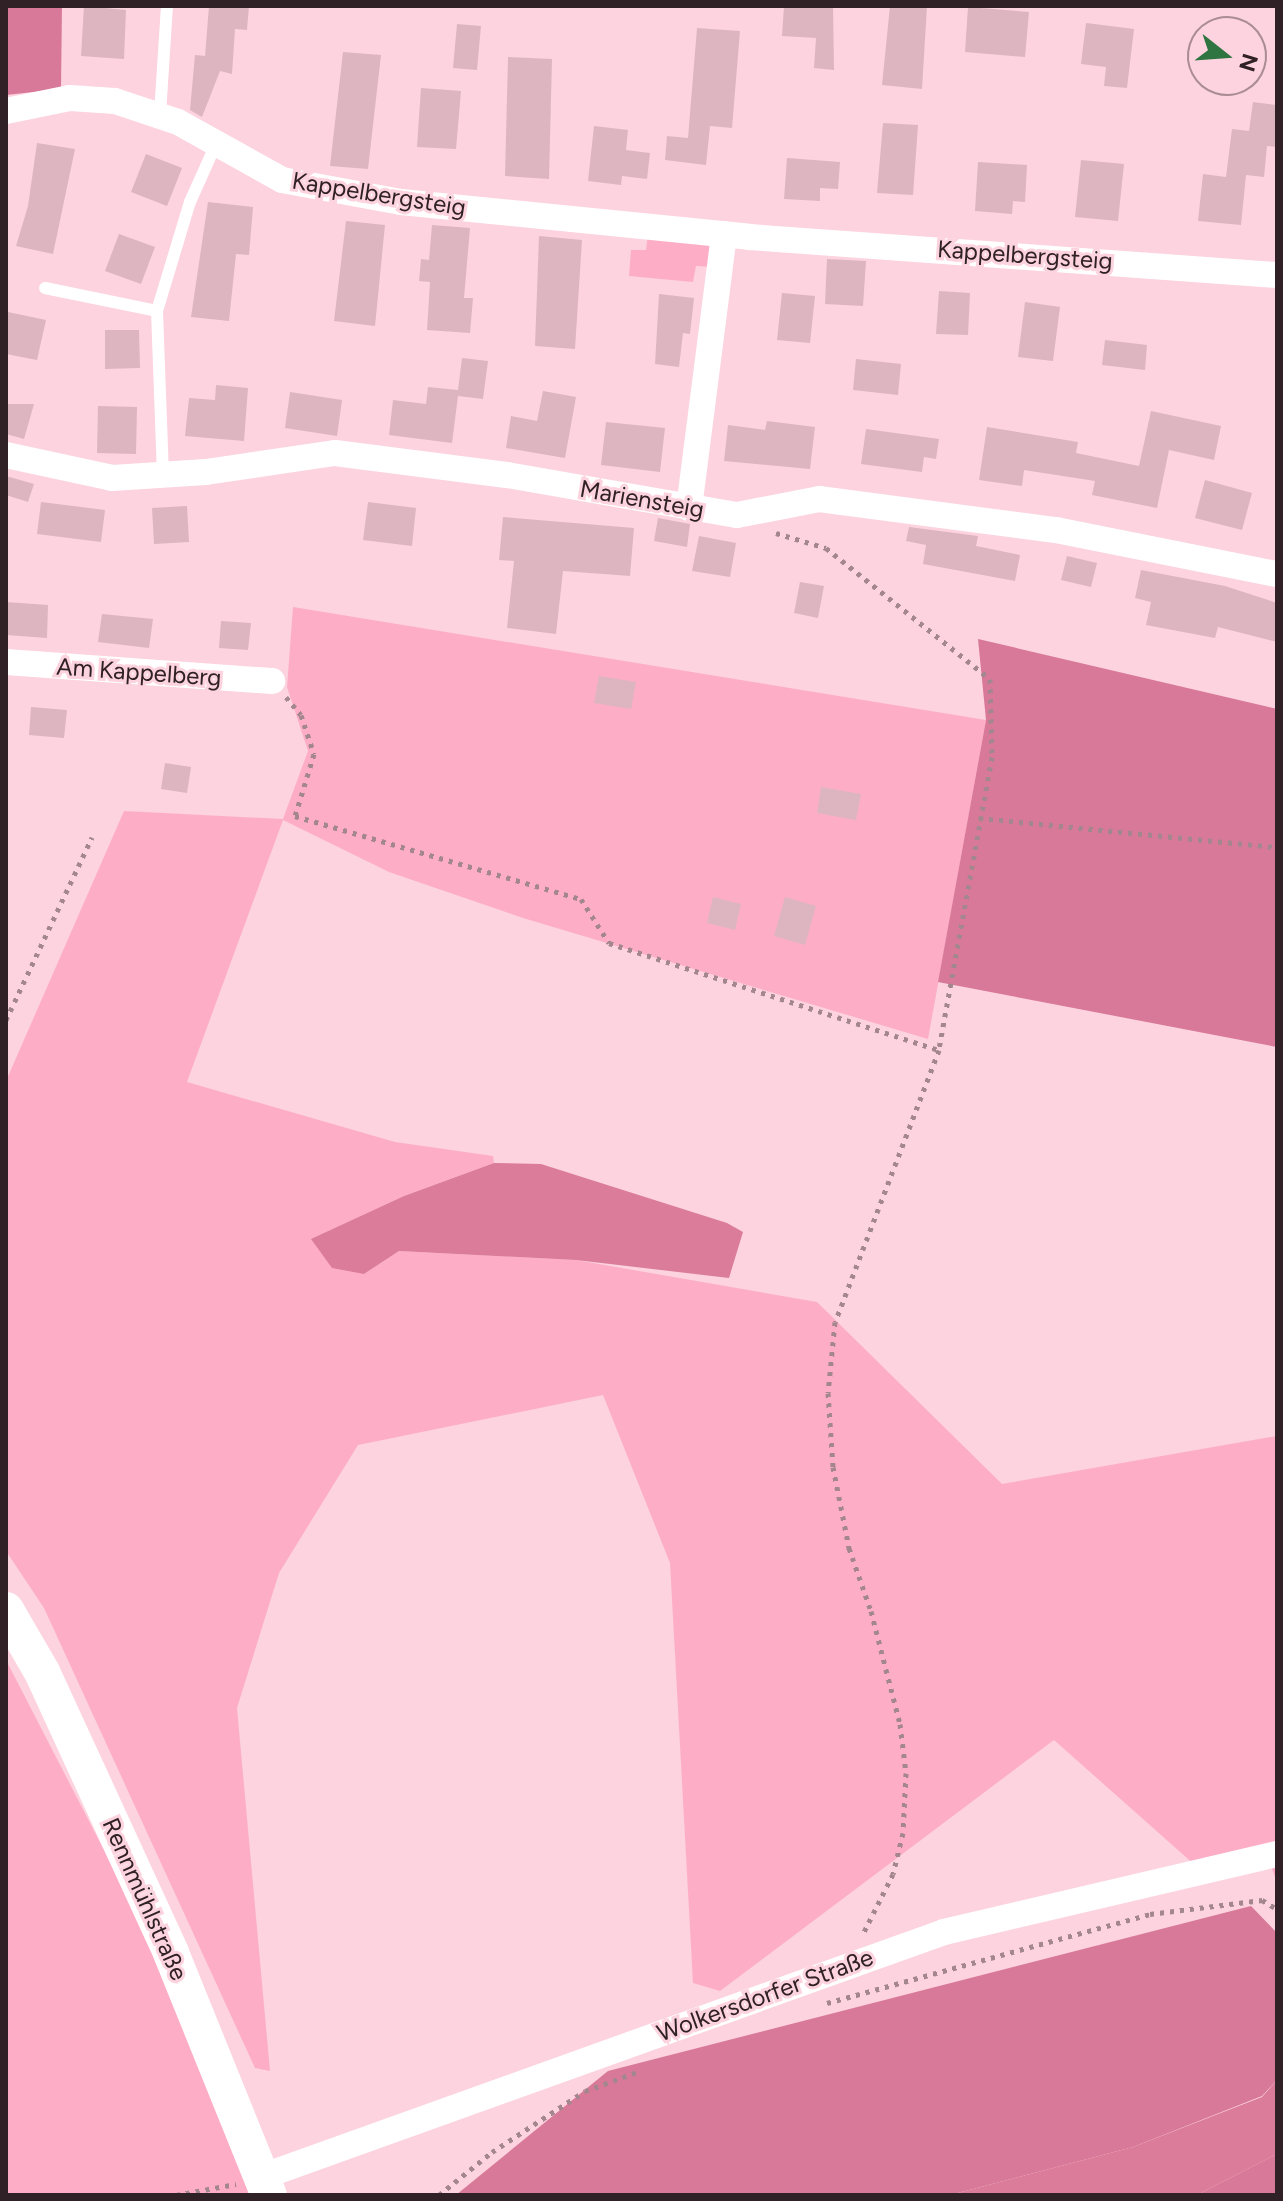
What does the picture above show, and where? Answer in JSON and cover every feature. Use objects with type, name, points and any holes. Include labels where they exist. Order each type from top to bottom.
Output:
[{"type":"main road","name":"Rennmühlstraße","points":[[6,1610],[42,1672],[171,1953],[267,2186]]},
{"type":"street","name":"Kappelbergsteig","points":[[6,111],[70,98],[115,101],[160,114],[282,180],[401,202],[724,234],[1277,273]]},
{"type":"street","points":[[689,508],[724,234]]},
{"type":"street","name":"Mariensteig","points":[[6,455],[112,478],[163,475],[335,453],[507,475],[737,515],[819,499],[1056,530],[1277,574]]},
{"type":"street","name":"Am Kappelberg","points":[[6,662],[272,681]]},
{"type":"street","name":"Wolkersdorfer Straße","points":[[267,2186],[847,1965],[944,1932],[1277,1854]]},
{"type":"lane","points":[[160,114],[167,6]]},
{"type":"lane","points":[[163,475],[157,311],[190,202],[216,144]]},
{"type":"lane","points":[[45,288],[157,311]]},
{"type":"path","points":[[737,515],[768,531],[826,548],[965,655],[990,679],[992,757],[939,1050],[835,1322],[828,1393],[833,1467],[849,1548],[871,1611],[900,1724],[906,1773],[903,1833],[893,1874],[847,1965]]},
{"type":"path","points":[[272,681],[301,715],[314,754],[295,816],[581,899],[609,943],[939,1050]]},
{"type":"path","points":[[979,818],[1277,847]]},
{"type":"path","points":[[6,1020],[92,837]]},
{"type":"path","points":[[820,2005],[1150,1914],[1262,1900],[1277,1909]]},
{"type":"path","points":[[439,2195],[492,2152],[585,2091],[640,2071]]},
{"type":"path","points":[[176,2195],[267,2186]]},
{"type":"shaded area","points":[[6,6],[62,6],[61,89],[6,95]]},
{"type":"shaded area","points":[[648,234],[709,240],[713,267],[696,266],[693,282],[629,276],[631,250],[646,250]]},
{"type":"shaded area","points":[[293,607],[986,720],[928,1039],[523,918],[389,872],[283,820],[187,1082],[395,1142],[493,1156],[494,1163],[404,1196],[312,1239],[364,1274],[399,1251],[576,1260],[817,1302],[1002,1484],[1277,1436],[1277,1882],[1272,1869],[1205,1874],[1054,1740],[720,1991],[693,1983],[670,1563],[603,1395],[358,1445],[279,1573],[237,1708],[270,2071],[255,2068],[44,1608],[6,1551],[6,1081],[124,811],[283,819],[308,751],[287,687]]},
{"type":"shaded area","points":[[978,639],[1277,709],[1277,1047],[938,982],[986,720]]},
{"type":"shaded area","points":[[494,1163],[541,1164],[727,1223],[743,1232],[729,1278],[576,1260],[399,1251],[364,1274],[332,1268],[311,1239],[404,1196]]},
{"type":"shaded area","points":[[6,1660],[141,1922],[216,2084],[249,2195],[6,2195]]},
{"type":"shaded area","points":[[1251,1906],[1277,1933],[1277,2080],[1262,2096],[1133,2147],[950,2195],[456,2195],[608,2071]]},
{"type":"shaded area","points":[[1277,2080],[1277,2154],[1197,2195],[950,2195],[1133,2147],[1262,2097]]},
{"type":"shaded area","points":[[1277,2154],[1277,2195],[1197,2195]]},
{"type":"building","points":[[84,6],[126,10],[124,59],[81,56]]},
{"type":"building","points":[[209,6],[249,6],[247,30],[235,29],[232,74],[220,71],[202,117],[190,110],[195,55],[205,56]]},
{"type":"building","points":[[784,6],[833,6],[834,70],[814,68],[816,38],[782,36]]},
{"type":"building","points":[[890,6],[927,6],[922,89],[882,85]]},
{"type":"building","points":[[968,7],[1029,12],[1025,57],[965,52]]},
{"type":"building","points":[[1086,23],[1134,29],[1127,88],[1104,86],[1106,67],[1081,64]]},
{"type":"building","points":[[457,24],[481,26],[477,70],[453,68]]},
{"type":"building","points":[[697,28],[740,31],[732,128],[710,126],[706,165],[665,160],[667,136],[688,138]]},
{"type":"building","points":[[343,52],[381,55],[368,169],[330,166]]},
{"type":"building","points":[[508,57],[552,59],[549,179],[505,176]]},
{"type":"building","points":[[421,88],[461,91],[456,149],[417,147]]},
{"type":"building","points":[[1253,102],[1277,105],[1277,147],[1267,146],[1264,177],[1246,175],[1241,225],[1198,221],[1203,174],[1226,177],[1232,129],[1249,131]]},
{"type":"building","points":[[883,123],[918,125],[913,195],[877,193]]},
{"type":"building","points":[[594,126],[628,130],[626,150],[650,153],[647,179],[622,176],[621,185],[588,181]]},
{"type":"building","points":[[37,143],[75,149],[53,254],[16,246],[28,206]]},
{"type":"building","points":[[146,154],[182,168],[167,206],[131,192]]},
{"type":"building","points":[[787,158],[840,162],[838,189],[820,188],[820,201],[784,199]]},
{"type":"building","points":[[1081,160],[1124,164],[1118,221],[1075,217]]},
{"type":"building","points":[[978,162],[1027,165],[1025,202],[1013,201],[1012,214],[975,211]]},
{"type":"building","points":[[208,202],[253,207],[249,255],[236,254],[229,321],[191,317]]},
{"type":"building","points":[[346,221],[385,225],[375,326],[334,321]]},
{"type":"building","points":[[432,225],[470,228],[464,298],[473,298],[470,333],[427,330],[430,282],[419,281],[421,259],[429,260]]},
{"type":"building","points":[[119,234],[155,247],[141,284],[105,271]]},
{"type":"building","points":[[539,236],[582,240],[575,349],[535,346]]},
{"type":"building","points":[[827,259],[866,261],[863,306],[825,304]]},
{"type":"building","points":[[939,291],[970,293],[968,335],[936,334]]},
{"type":"building","points":[[782,293],[815,296],[810,343],[777,340]]},
{"type":"building","points":[[659,294],[694,298],[690,334],[683,333],[679,367],[655,364]]},
{"type":"building","points":[[1025,302],[1060,307],[1053,361],[1018,357]]},
{"type":"building","points":[[8,312],[46,320],[37,360],[6,354]]},
{"type":"building","points":[[105,330],[139,330],[140,368],[105,369]]},
{"type":"building","points":[[1105,340],[1147,345],[1145,370],[1102,365]]},
{"type":"building","points":[[462,358],[488,361],[483,399],[458,396],[452,443],[389,435],[393,400],[426,404],[428,387],[458,390]]},
{"type":"building","points":[[856,359],[901,364],[898,395],[853,390]]},
{"type":"building","points":[[216,385],[248,388],[244,441],[185,436],[189,398],[215,400]]},
{"type":"building","points":[[543,391],[576,397],[565,458],[506,448],[511,416],[537,421]]},
{"type":"building","points":[[290,392],[342,400],[337,436],[285,428]]},
{"type":"building","points":[[6,404],[34,404],[24,439],[6,434]]},
{"type":"building","points":[[98,406],[137,407],[136,454],[97,453]]},
{"type":"building","points":[[1151,411],[1221,426],[1214,460],[1169,450],[1157,508],[1092,495],[1095,481],[1024,470],[1022,486],[979,480],[987,427],[1078,442],[1076,453],[1139,466]]},
{"type":"building","points":[[767,421],[815,427],[810,469],[724,461],[728,425],[765,430]]},
{"type":"building","points":[[606,422],[665,428],[660,472],[601,465]]},
{"type":"building","points":[[866,429],[939,439],[936,459],[924,457],[922,472],[861,464]]},
{"type":"building","points":[[6,476],[34,484],[28,502],[6,495]]},
{"type":"building","points":[[1205,480],[1252,493],[1242,530],[1195,518]]},
{"type":"building","points":[[41,502],[105,510],[101,542],[37,534]]},
{"type":"building","points":[[368,502],[416,508],[412,546],[363,540]]},
{"type":"building","points":[[187,506],[189,542],[154,544],[152,508]]},
{"type":"building","points":[[503,517],[634,528],[630,576],[563,571],[556,634],[507,628],[514,561],[499,560]]},
{"type":"building","points":[[658,518],[690,524],[687,547],[654,541]]},
{"type":"building","points":[[909,527],[978,536],[976,546],[1020,555],[1015,581],[923,564],[926,545],[906,541]]},
{"type":"building","points":[[699,536],[736,543],[730,577],[692,571]]},
{"type":"building","points":[[1067,556],[1097,563],[1091,587],[1061,580]]},
{"type":"building","points":[[1141,570],[1225,586],[1277,603],[1277,642],[1218,627],[1215,638],[1146,625],[1151,602],[1135,598]]},
{"type":"building","points":[[800,582],[824,586],[818,618],[794,613]]},
{"type":"building","points":[[6,602],[48,605],[47,638],[6,635]]},
{"type":"building","points":[[102,614],[153,619],[149,648],[98,642]]},
{"type":"building","points":[[221,621],[251,623],[248,650],[219,648]]},
{"type":"building","points":[[599,676],[636,682],[631,709],[594,703]]},
{"type":"building","points":[[31,707],[67,710],[64,738],[29,735]]},
{"type":"building","points":[[165,763],[191,767],[187,793],[161,789]]},
{"type":"building","points":[[821,787],[861,794],[856,820],[817,813]]},
{"type":"building","points":[[713,897],[741,904],[735,930],[707,923]]},
{"type":"building","points":[[785,897],[816,906],[805,945],[774,936]]}]
